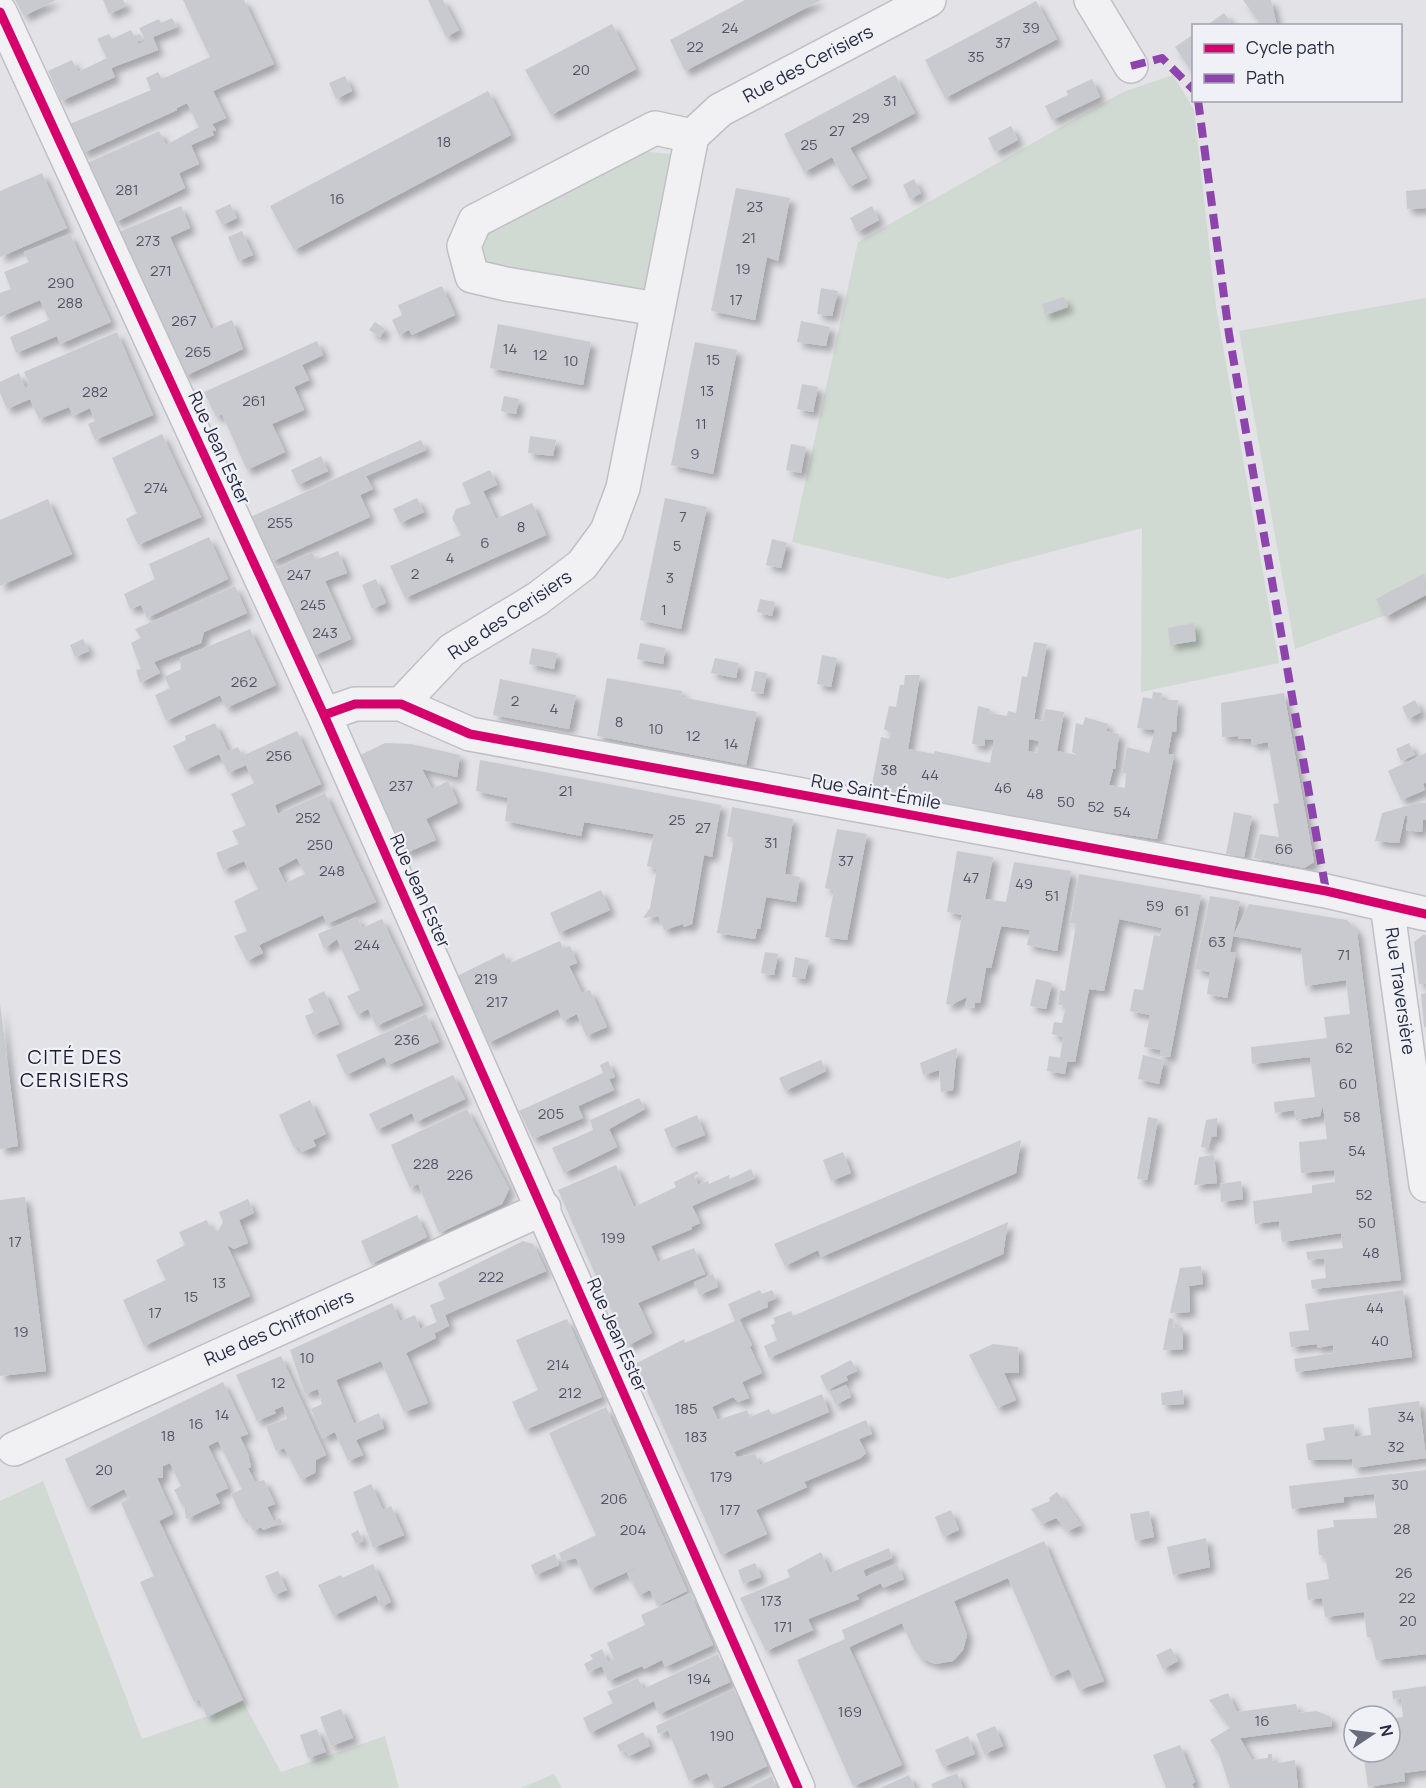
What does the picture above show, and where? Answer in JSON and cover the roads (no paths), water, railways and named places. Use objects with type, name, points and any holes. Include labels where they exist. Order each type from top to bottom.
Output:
[{"type":"street","name":"Rue des Cerisiers","points":[[401,704],[452,650],[537,599],[582,565],[606,531],[623,488],[692,136],[720,110],[929,0]]},
{"type":"street","points":[[1090,0],[1131,66]]},
{"type":"street","name":"Rue Jean Ester","points":[[0,12],[324,716],[544,1208],[798,1788]]},
{"type":"street","points":[[657,309],[506,284],[472,276],[464,246],[475,221],[655,128],[692,136]]},
{"type":"street","name":"Rue Saint-Émile","points":[[324,716],[355,704],[401,704],[470,734],[1314,889],[1426,914]]},
{"type":"street","name":"Rue Traversière","points":[[1387,905],[1426,1185]]},
{"type":"street","name":"Rue des Chiffoniers","points":[[14,1449],[544,1208]]},
{"type":"district","name":"CITÉ DES CERISIERS","points":[[75,1068]]}]
